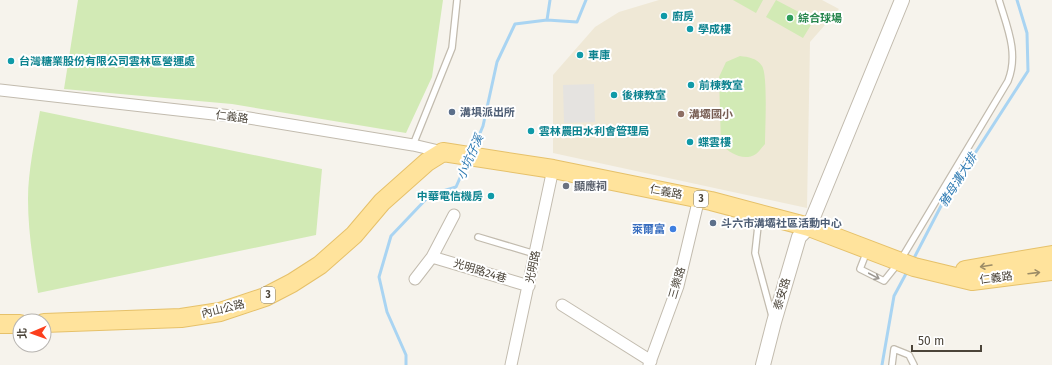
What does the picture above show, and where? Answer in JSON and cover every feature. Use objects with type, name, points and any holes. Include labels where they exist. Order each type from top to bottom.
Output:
[{"type":"main road","name":"仁義路","points":[[443,152],[553,169],[699,198],[809,227],[907,264],[972,281],[1052,271]]},
{"type":"main road","name":"內山公路","points":[[52,323],[181,318],[220,312],[265,297],[292,283],[320,265],[354,235],[382,202],[416,171],[443,152]]},
{"type":"main road","name":"仁義路","points":[[940,273],[1052,256]]},
{"type":"main road","points":[[0,324],[12,324]]},
{"type":"street","name":"泰安路","points":[[763,365],[799,237],[809,227],[902,0]]},
{"type":"street","name":"仁義路","points":[[0,90],[249,118],[413,145],[443,152]]},
{"type":"street","name":"光明路","points":[[511,365],[553,169]]},
{"type":"street","name":"三樂路","points":[[650,363],[678,286],[699,198]]},
{"type":"street","points":[[415,279],[432,256],[454,215]]},
{"type":"street","name":"光明路24巷","points":[[432,256],[529,286]]},
{"type":"street","points":[[562,305],[650,363]]},
{"type":"lane","points":[[413,145],[452,48],[457,0]]},
{"type":"lane","points":[[868,249],[860,269],[884,282],[907,264],[1008,81],[1012,70],[1013,52],[999,0]]},
{"type":"lane","points":[[759,213],[755,253],[774,322]]},
{"type":"lane","points":[[478,237],[536,254]]},
{"type":"lane","points":[[892,365],[894,349],[910,355],[914,365]]},
{"type":"shaded area","name":"溝壩國小","points":[[659,0],[822,0],[839,9],[810,42],[807,208],[553,153],[553,75],[595,27],[619,12]]},
{"type":"shaded area","points":[[594,84],[595,122],[564,123],[563,85]]},
{"type":"green space","points":[[78,0],[443,0],[432,77],[406,133],[232,104],[64,89]]},
{"type":"green space","points":[[733,0],[763,0],[756,13]]},
{"type":"green space","name":"綜合球場","points":[[776,0],[814,20],[803,38],[766,17]]},
{"type":"green space","points":[[740,56],[752,58],[758,61],[764,71],[765,80],[765,144],[756,154],[746,157],[737,156],[721,145],[719,77],[726,62]]},
{"type":"green space","points":[[40,111],[322,169],[316,235],[38,293],[30,234],[28,188],[30,166]]},
{"type":"waterway","points":[[547,20],[550,0]]},
{"type":"waterway","name":"小坑仔溪","points":[[473,150],[483,126],[497,62],[515,24],[547,20],[577,22],[586,0]]},
{"type":"waterway","name":"豬母溝大排","points":[[913,260],[941,206],[1028,71],[1027,33],[1017,0]]},
{"type":"waterway","name":"小坑仔溪","points":[[406,365],[406,355],[387,312],[379,277],[391,236],[430,195],[456,187],[467,162]]},
{"type":"waterway","name":"豬母溝大排","points":[[882,365],[894,296],[908,270]]},
{"type":"place","name":"廚房","points":[[664,16]]},
{"type":"place","name":"綜合球場","points":[[790,18]]},
{"type":"place","name":"學成樓","points":[[690,29]]},
{"type":"place","name":"車庫","points":[[580,55]]},
{"type":"place","name":"台灣糖業股份有限公司雲林區營運處","points":[[11,61]]},
{"type":"place","name":"前棟教室","points":[[691,85]]},
{"type":"place","name":"後棟教室","points":[[614,95]]},
{"type":"place","name":"溝埧派出所","points":[[452,112]]},
{"type":"place","name":"溝壩國小","points":[[681,114]]},
{"type":"place","name":"雲林農田水利會管理局","points":[[531,131]]},
{"type":"place","name":"蝶雲樓","points":[[690,142]]},
{"type":"place","name":"顯應祠","points":[[566,186]]},
{"type":"place","name":"中華電信機房","points":[[491,196]]},
{"type":"place","name":"斗六市溝壩社區活動中心","points":[[713,223]]},
{"type":"place","name":"萊爾富","points":[[673,229]]}]
